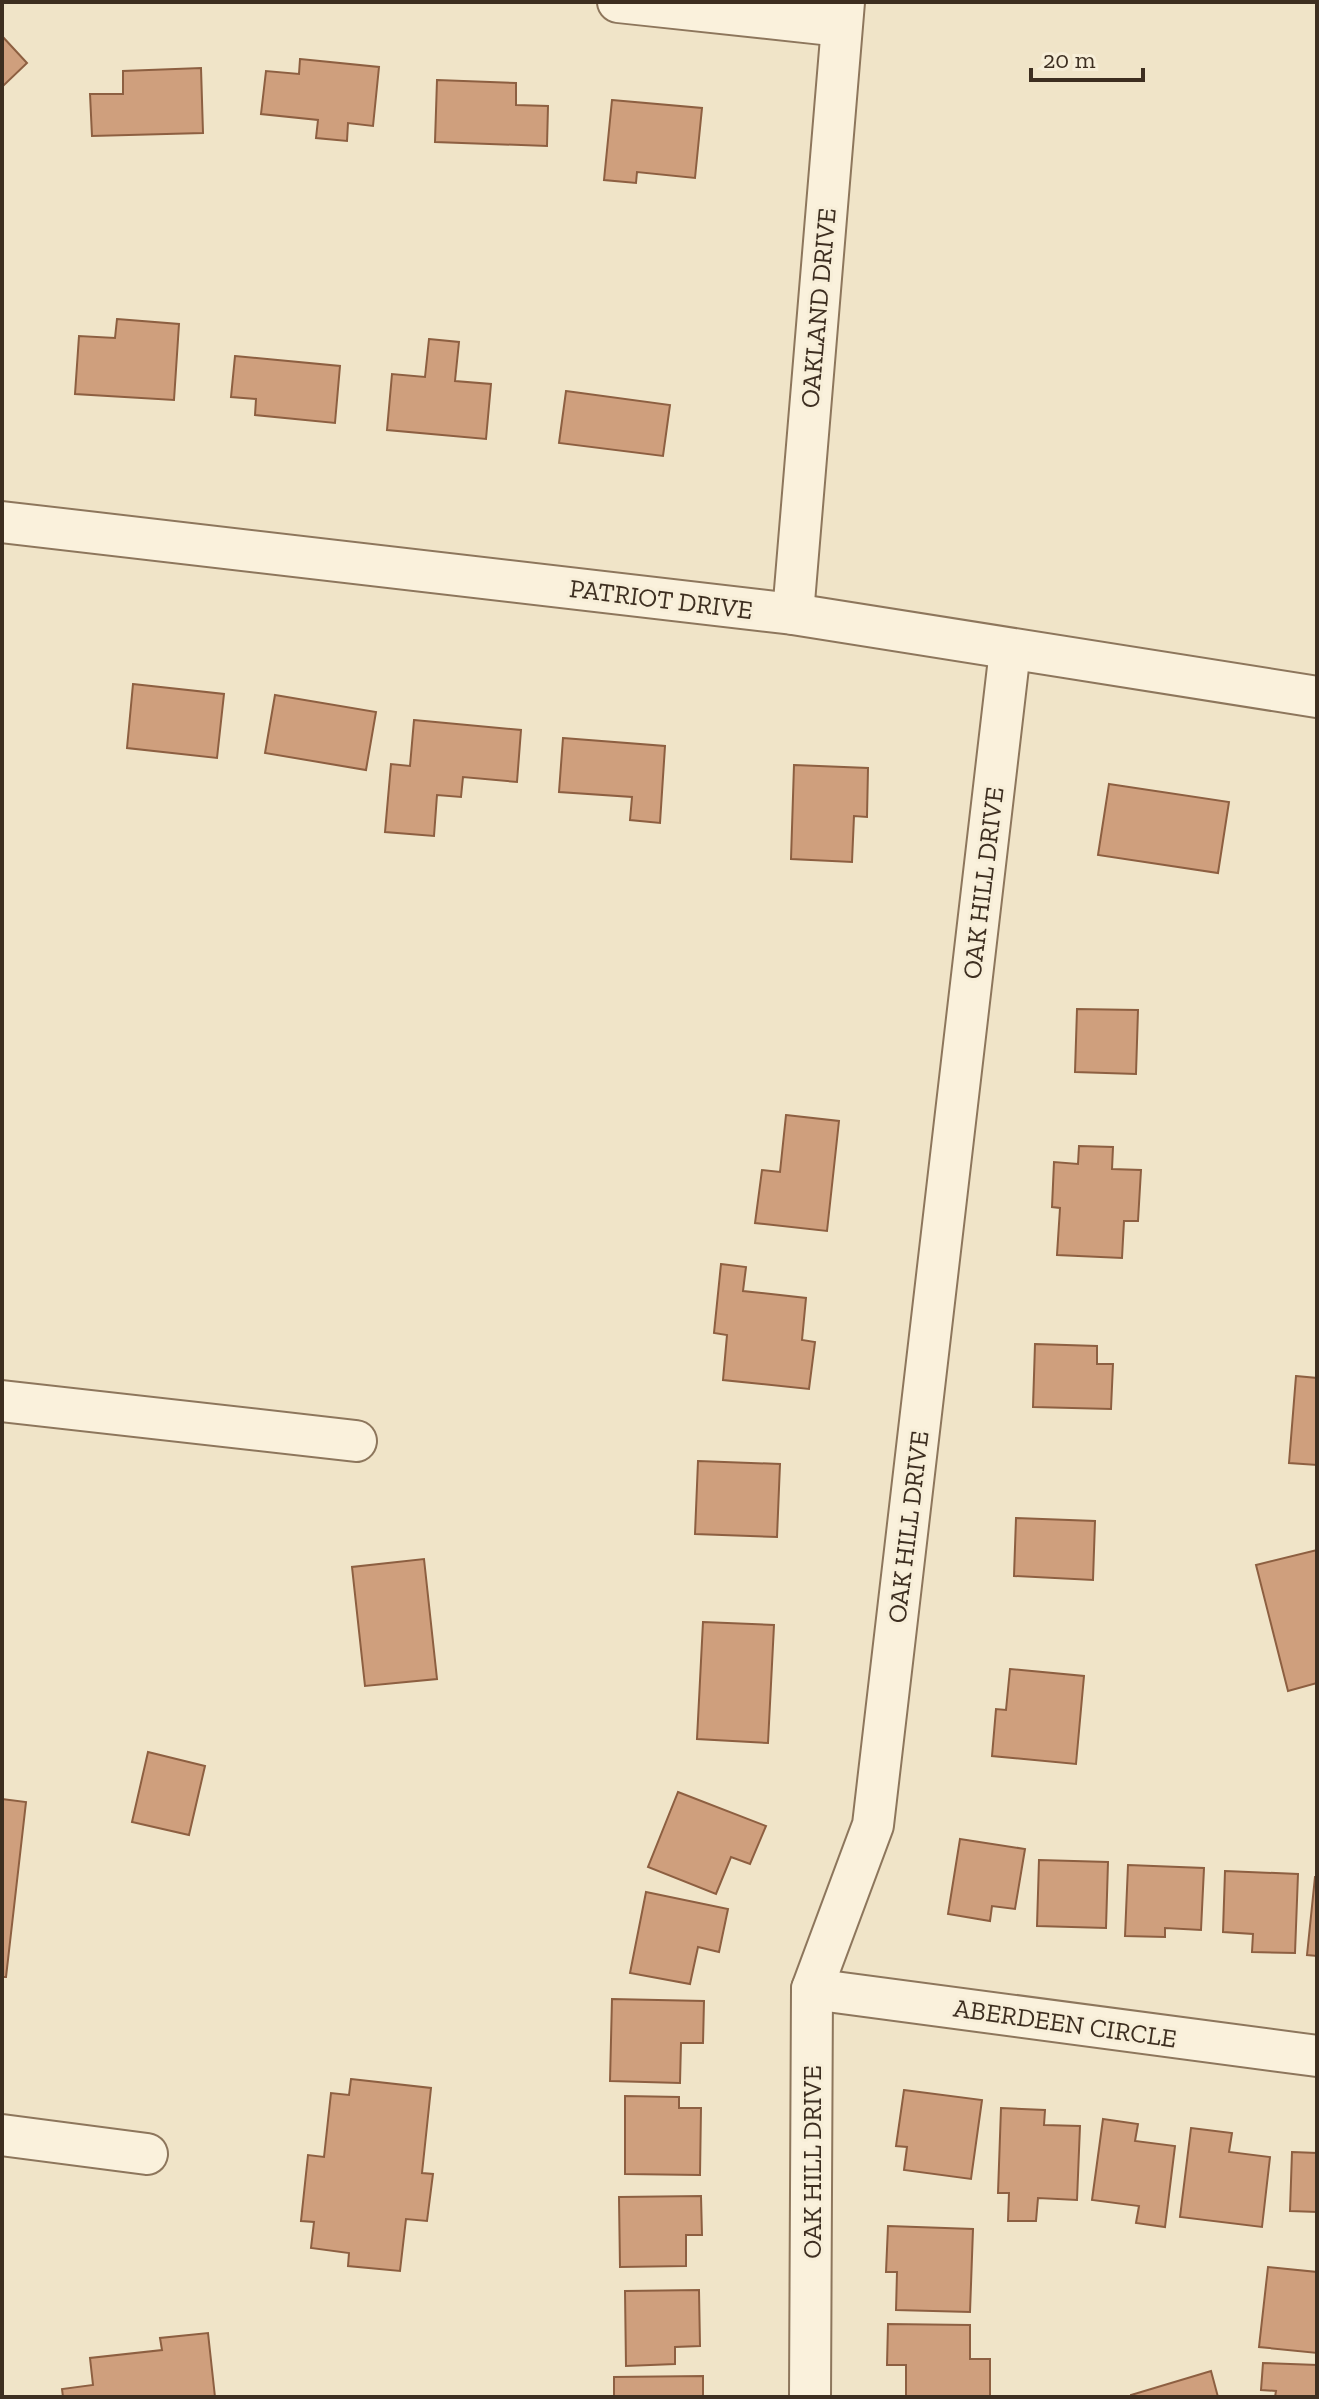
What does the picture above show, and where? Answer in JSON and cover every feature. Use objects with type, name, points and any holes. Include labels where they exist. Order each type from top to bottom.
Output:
[{"type":"street","points":[[618,2],[843,14]]},
{"type":"street","name":"OAKLAND DRIVE","points":[[793,614],[843,14]]},
{"type":"street","name":"PATRIOT DRIVE","points":[[2,522],[793,614],[1317,697]]},
{"type":"street","name":"OAK HILL DRIVE","points":[[810,2397],[812,1989],[873,1825],[1010,650]]},
{"type":"street","points":[[2,1401],[356,1441]]},
{"type":"street","name":"ABERDEEN CIRCLE","points":[[812,1989],[1317,2056]]},
{"type":"street","points":[[2,2135],[147,2154]]},
{"type":"building","points":[[2,36],[27,63],[2,87]]},
{"type":"building","points":[[300,59],[379,67],[373,126],[348,123],[347,141],[316,138],[318,120],[261,114],[266,71],[299,74]]},
{"type":"building","points":[[201,68],[203,133],[92,136],[90,94],[123,94],[123,71]]},
{"type":"building","points":[[437,80],[516,83],[516,105],[548,106],[547,146],[435,142]]},
{"type":"building","points":[[612,100],[702,108],[695,178],[637,172],[636,183],[604,180]]},
{"type":"building","points":[[117,319],[179,324],[174,400],[75,394],[79,336],[115,338]]},
{"type":"building","points":[[429,339],[459,342],[455,381],[491,384],[486,439],[387,430],[392,374],[425,377]]},
{"type":"building","points":[[235,356],[340,366],[335,423],[255,415],[256,399],[231,397]]},
{"type":"building","points":[[566,391],[670,405],[663,456],[559,443]]},
{"type":"building","points":[[133,684],[224,694],[217,758],[127,748]]},
{"type":"building","points":[[275,695],[376,712],[366,770],[265,753]]},
{"type":"building","points":[[414,720],[521,730],[517,782],[463,777],[461,797],[437,795],[434,836],[385,832],[391,764],[410,766]]},
{"type":"building","points":[[563,738],[665,746],[660,823],[630,820],[632,797],[559,792]]},
{"type":"building","points":[[794,765],[868,768],[867,817],[854,816],[852,862],[791,859]]},
{"type":"building","points":[[1109,784],[1229,802],[1218,873],[1098,855]]},
{"type":"building","points":[[1077,1009],[1138,1010],[1136,1074],[1075,1072]]},
{"type":"building","points":[[786,1115],[839,1121],[827,1231],[755,1223],[762,1170],[780,1172]]},
{"type":"building","points":[[1079,1146],[1113,1147],[1112,1169],[1141,1170],[1138,1221],[1124,1221],[1122,1258],[1057,1255],[1060,1208],[1052,1207],[1054,1162],[1078,1164]]},
{"type":"building","points":[[721,1264],[746,1267],[743,1291],[806,1298],[802,1340],[815,1342],[809,1389],[723,1380],[727,1335],[714,1333]]},
{"type":"building","points":[[1035,1344],[1097,1346],[1097,1364],[1113,1364],[1111,1409],[1033,1407]]},
{"type":"building","points":[[1296,1376],[1317,1378],[1317,1465],[1289,1463]]},
{"type":"building","points":[[698,1461],[780,1464],[777,1537],[695,1534]]},
{"type":"building","points":[[1016,1518],[1095,1521],[1093,1580],[1014,1576]]},
{"type":"building","points":[[1317,1550],[1317,1683],[1288,1691],[1256,1565]]},
{"type":"building","points":[[424,1559],[437,1679],[365,1686],[352,1567]]},
{"type":"building","points":[[703,1622],[774,1625],[768,1743],[697,1739]]},
{"type":"building","points":[[1010,1669],[1084,1676],[1076,1764],[992,1756],[996,1709],[1006,1710]]},
{"type":"building","points":[[148,1752],[205,1766],[189,1835],[132,1822]]},
{"type":"building","points":[[678,1792],[766,1826],[750,1864],[731,1857],[716,1894],[648,1867]]},
{"type":"building","points":[[2,1799],[26,1802],[6,1977],[2,1977]]},
{"type":"building","points":[[960,1839],[1025,1849],[1015,1909],[992,1906],[990,1921],[948,1914]]},
{"type":"building","points":[[1039,1860],[1108,1862],[1106,1928],[1037,1926]]},
{"type":"building","points":[[1128,1865],[1204,1868],[1201,1930],[1165,1928],[1165,1937],[1125,1936]]},
{"type":"building","points":[[1225,1871],[1298,1874],[1295,1953],[1252,1952],[1253,1934],[1223,1932]]},
{"type":"building","points":[[1317,1877],[1317,1956],[1307,1955]]},
{"type":"building","points":[[646,1892],[728,1909],[719,1952],[698,1947],[690,1984],[630,1973]]},
{"type":"building","points":[[612,1999],[704,2001],[703,2043],[681,2043],[680,2083],[610,2081]]},
{"type":"building","points":[[351,2079],[431,2088],[422,2173],[433,2174],[427,2221],[406,2219],[400,2271],[348,2266],[349,2253],[311,2248],[314,2222],[301,2221],[308,2155],[324,2157],[331,2093],[349,2095]]},
{"type":"building","points":[[904,2090],[982,2100],[971,2179],[904,2170],[907,2147],[896,2146]]},
{"type":"building","points":[[625,2096],[679,2097],[679,2108],[701,2108],[700,2175],[625,2174]]},
{"type":"building","points":[[1001,2108],[1045,2110],[1044,2125],[1080,2126],[1077,2200],[1038,2198],[1036,2221],[1008,2221],[1009,2193],[998,2193]]},
{"type":"building","points":[[1103,2119],[1138,2124],[1135,2141],[1175,2146],[1165,2227],[1136,2223],[1139,2206],[1092,2200]]},
{"type":"building","points":[[1191,2128],[1232,2133],[1229,2152],[1270,2157],[1262,2227],[1180,2217]]},
{"type":"building","points":[[1292,2152],[1317,2153],[1317,2212],[1290,2211]]},
{"type":"building","points":[[701,2196],[702,2235],[686,2235],[686,2266],[620,2267],[619,2197]]},
{"type":"building","points":[[888,2226],[973,2229],[970,2312],[896,2310],[897,2272],[886,2272]]},
{"type":"building","points":[[1268,2267],[1317,2272],[1317,2353],[1259,2347]]},
{"type":"building","points":[[699,2290],[700,2346],[675,2347],[675,2364],[626,2366],[625,2291]]},
{"type":"building","points":[[888,2324],[970,2325],[970,2359],[990,2359],[990,2397],[906,2397],[906,2365],[887,2365]]},
{"type":"building","points":[[208,2333],[215,2397],[63,2397],[62,2389],[93,2385],[90,2358],[162,2350],[160,2338]]},
{"type":"building","points":[[1263,2363],[1317,2365],[1317,2397],[1275,2397],[1276,2391],[1261,2390]]},
{"type":"building","points":[[1211,2371],[1218,2397],[1131,2397],[1131,2395]]},
{"type":"building","points":[[703,2376],[703,2397],[614,2397],[614,2377]]}]
